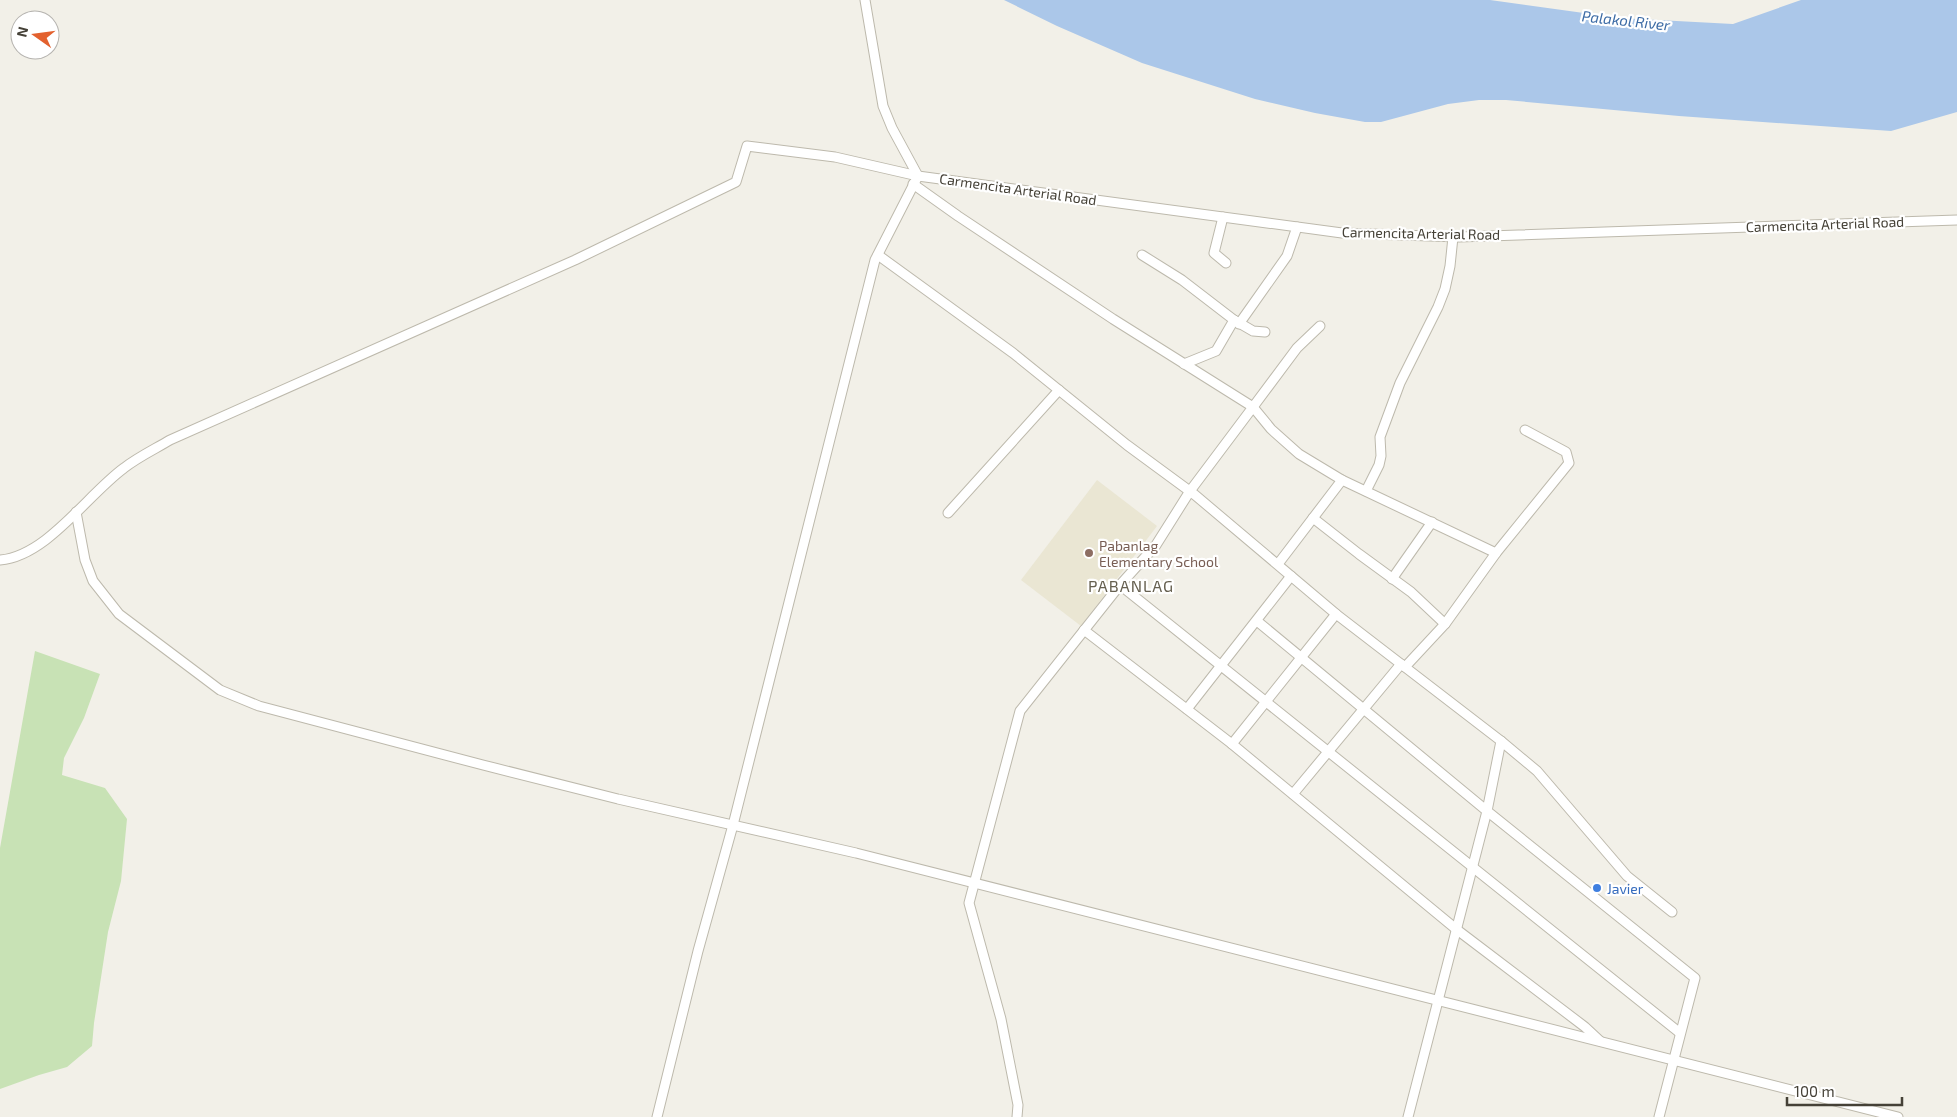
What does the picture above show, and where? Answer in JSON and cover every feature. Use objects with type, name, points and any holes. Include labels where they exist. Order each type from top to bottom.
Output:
[{"type":"street","points":[[864,0],[884,106],[915,180],[958,216],[1253,407],[1271,429],[1299,454],[1342,480],[1496,553]]},
{"type":"street","name":"Carmencita Arterial Road","points":[[76,512],[124,467],[170,440],[574,260],[736,182],[747,146],[835,157],[915,180],[1342,232],[1452,237],[1957,220]]},
{"type":"street","points":[[657,1117],[698,951],[733,825],[875,260],[915,180]]},
{"type":"street","points":[[1222,217],[1214,254],[1226,263]]},
{"type":"street","points":[[1184,364],[1216,351],[1287,256],[1296,227]]},
{"type":"street","points":[[1366,491],[1379,465],[1381,456],[1380,437],[1400,383],[1438,307],[1450,266],[1452,237]]},
{"type":"street","points":[[878,255],[1013,353],[1127,445],[1190,491],[1336,614],[1501,741],[1537,771],[1627,876],[1672,912]]},
{"type":"street","points":[[1142,255],[1182,280],[1237,322],[1253,331],[1265,332]]},
{"type":"street","points":[[1017,1117],[1018,1105],[1001,1019],[969,903],[1020,711],[1120,585],[1156,545],[1190,491],[1297,348],[1320,326]]},
{"type":"street","points":[[948,513],[1059,390]]},
{"type":"street","points":[[1293,794],[1403,666],[1445,624],[1496,553],[1569,463],[1566,452],[1525,430]]},
{"type":"street","points":[[1278,564],[1342,480]]},
{"type":"street","points":[[0,560],[8,559],[35,548],[76,512]]},
{"type":"street","points":[[76,512],[85,560],[94,581],[119,614],[220,690],[259,706],[618,799],[856,853],[1898,1117]]},
{"type":"street","points":[[1313,518],[1392,580],[1411,592],[1445,624]]},
{"type":"street","points":[[1392,580],[1432,522]]},
{"type":"street","points":[[1187,709],[1291,576]]},
{"type":"street","points":[[1120,585],[1680,1033]]},
{"type":"street","points":[[1232,744],[1336,614]]},
{"type":"street","points":[[1257,621],[1487,811],[1695,978],[1660,1117]]},
{"type":"street","points":[[1084,630],[1232,744],[1456,929],[1585,1027],[1601,1043]]},
{"type":"street","points":[[1408,1117],[1487,811],[1501,741]]},
{"type":"shaded area","name":"Pabanlag Elementary School","points":[[1097,480],[1157,526],[1081,626],[1021,580]]},
{"type":"green space","points":[[35,651],[100,674],[84,718],[64,758],[62,775],[105,788],[127,819],[121,881],[108,932],[92,1046],[67,1067],[0,1089],[0,848]]},
{"type":"water","name":"Palakol River","points":[[1004,0],[1490,0],[1620,18],[1733,24],[1801,0],[1957,0],[1957,112],[1891,131],[1679,116],[1506,100],[1479,100],[1448,104],[1381,122],[1365,122],[1255,99],[1142,63],[1057,26]]},
{"type":"place","name":"Pabanlag Elementary School","points":[[1089,553]]},
{"type":"place","name":"Javier","points":[[1597,888]]},
{"type":"district","name":"PABANLAG","points":[[1131,585]]}]
